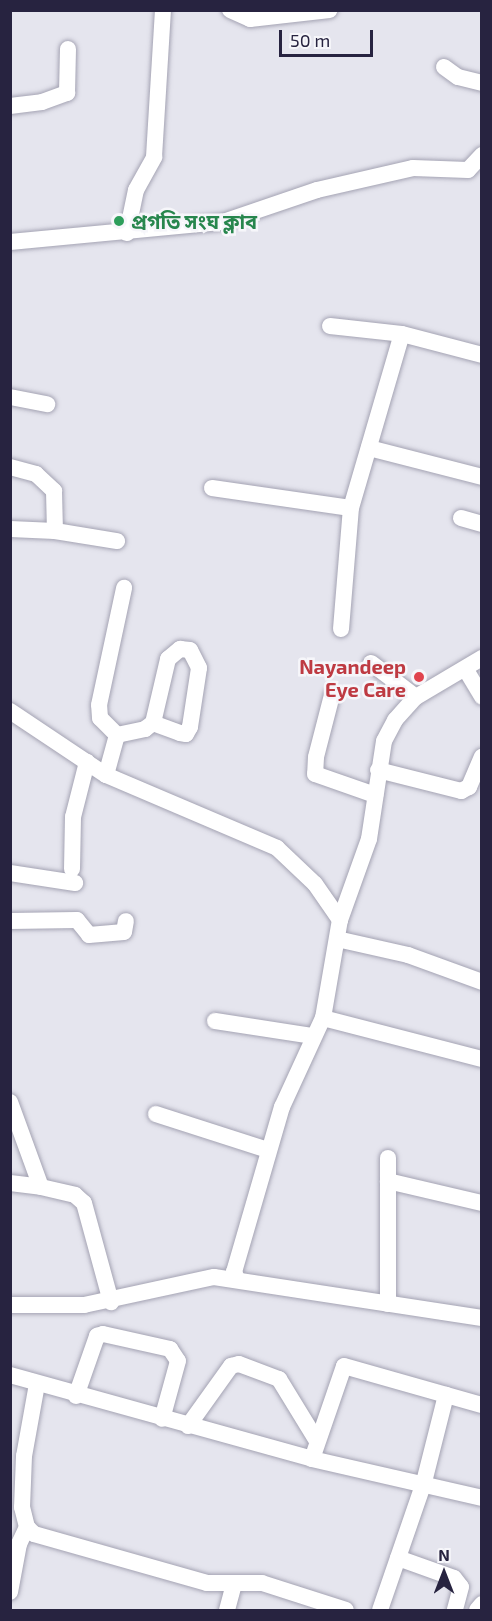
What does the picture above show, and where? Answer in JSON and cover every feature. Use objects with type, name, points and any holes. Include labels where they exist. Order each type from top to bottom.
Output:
[{"type":"street","points":[[127,233],[136,190],[154,157],[163,10]]},
{"type":"street","points":[[230,10],[242,17],[266,19],[329,10]]},
{"type":"street","points":[[10,106],[42,102],[67,93],[68,50]]},
{"type":"street","points":[[444,67],[458,77],[482,83]]},
{"type":"street","points":[[10,242],[127,233],[223,222],[317,190],[413,168],[468,170],[482,155]]},
{"type":"street","points":[[330,326],[402,334],[482,356]]},
{"type":"street","points":[[341,628],[351,508],[402,334]]},
{"type":"street","points":[[10,397],[46,404]]},
{"type":"street","points":[[369,448],[482,477]]},
{"type":"street","points":[[10,467],[36,474],[54,490],[56,531]]},
{"type":"street","points":[[212,488],[351,508]]},
{"type":"street","points":[[460,518],[482,524]]},
{"type":"street","points":[[10,529],[56,531],[117,541]]},
{"type":"street","points":[[117,735],[100,718],[99,705],[124,588]]},
{"type":"street","points":[[117,735],[145,729],[153,723],[168,659],[180,649],[190,650],[199,668],[190,727],[186,734],[153,723]]},
{"type":"street","points":[[237,1279],[234,1272],[268,1150],[312,1036],[323,1018],[340,920],[369,839],[378,770],[389,730],[416,697],[466,670],[482,658]]},
{"type":"street","points":[[371,663],[416,697]]},
{"type":"street","points":[[466,670],[482,697]]},
{"type":"street","points":[[332,695],[316,757],[315,774],[375,795]]},
{"type":"street","points":[[10,711],[106,775],[278,848],[315,884],[340,920]]},
{"type":"street","points":[[106,775],[117,735]]},
{"type":"street","points":[[378,770],[461,790],[469,787],[482,757]]},
{"type":"street","points":[[10,873],[74,876],[73,817],[87,762]]},
{"type":"street","points":[[10,921],[77,920],[89,935],[124,932],[126,921]]},
{"type":"street","points":[[337,939],[408,955],[482,982]]},
{"type":"street","points":[[323,1018],[482,1059]]},
{"type":"street","points":[[215,1021],[312,1036]]},
{"type":"street","points":[[10,1101],[41,1187]]},
{"type":"street","points":[[156,1114],[268,1150]]},
{"type":"street","points":[[388,1158],[388,1304]]},
{"type":"street","points":[[388,1181],[482,1203]]},
{"type":"street","points":[[10,1183],[75,1195],[84,1203],[111,1302]]},
{"type":"street","points":[[10,1305],[66,1307],[111,1302],[202,1280],[237,1279],[482,1318]]},
{"type":"street","points":[[76,1396],[97,1336],[103,1334],[170,1349],[178,1361],[162,1419]]},
{"type":"street","points":[[188,1426],[231,1366],[239,1364],[279,1379],[317,1441]]},
{"type":"street","points":[[312,1459],[344,1366],[482,1405]]},
{"type":"street","points":[[10,1376],[312,1459],[424,1482],[482,1498]]},
{"type":"street","points":[[10,1592],[19,1544],[27,1527],[22,1506],[24,1456],[37,1384]]},
{"type":"street","points":[[380,1611],[424,1482],[446,1395]]},
{"type":"street","points":[[27,1527],[46,1541],[207,1583],[262,1583],[308,1605],[346,1611]]},
{"type":"street","points":[[398,1558],[454,1578],[460,1587],[455,1611]]},
{"type":"street","points":[[227,1611],[234,1583]]},
{"type":"street","points":[[477,1611],[482,1604]]},
{"type":"place","name":"প্রগতি সংঘ ক্লাব","points":[[119,221]]},
{"type":"place","name":"Nayandeep Eye Care","points":[[419,677]]}]
